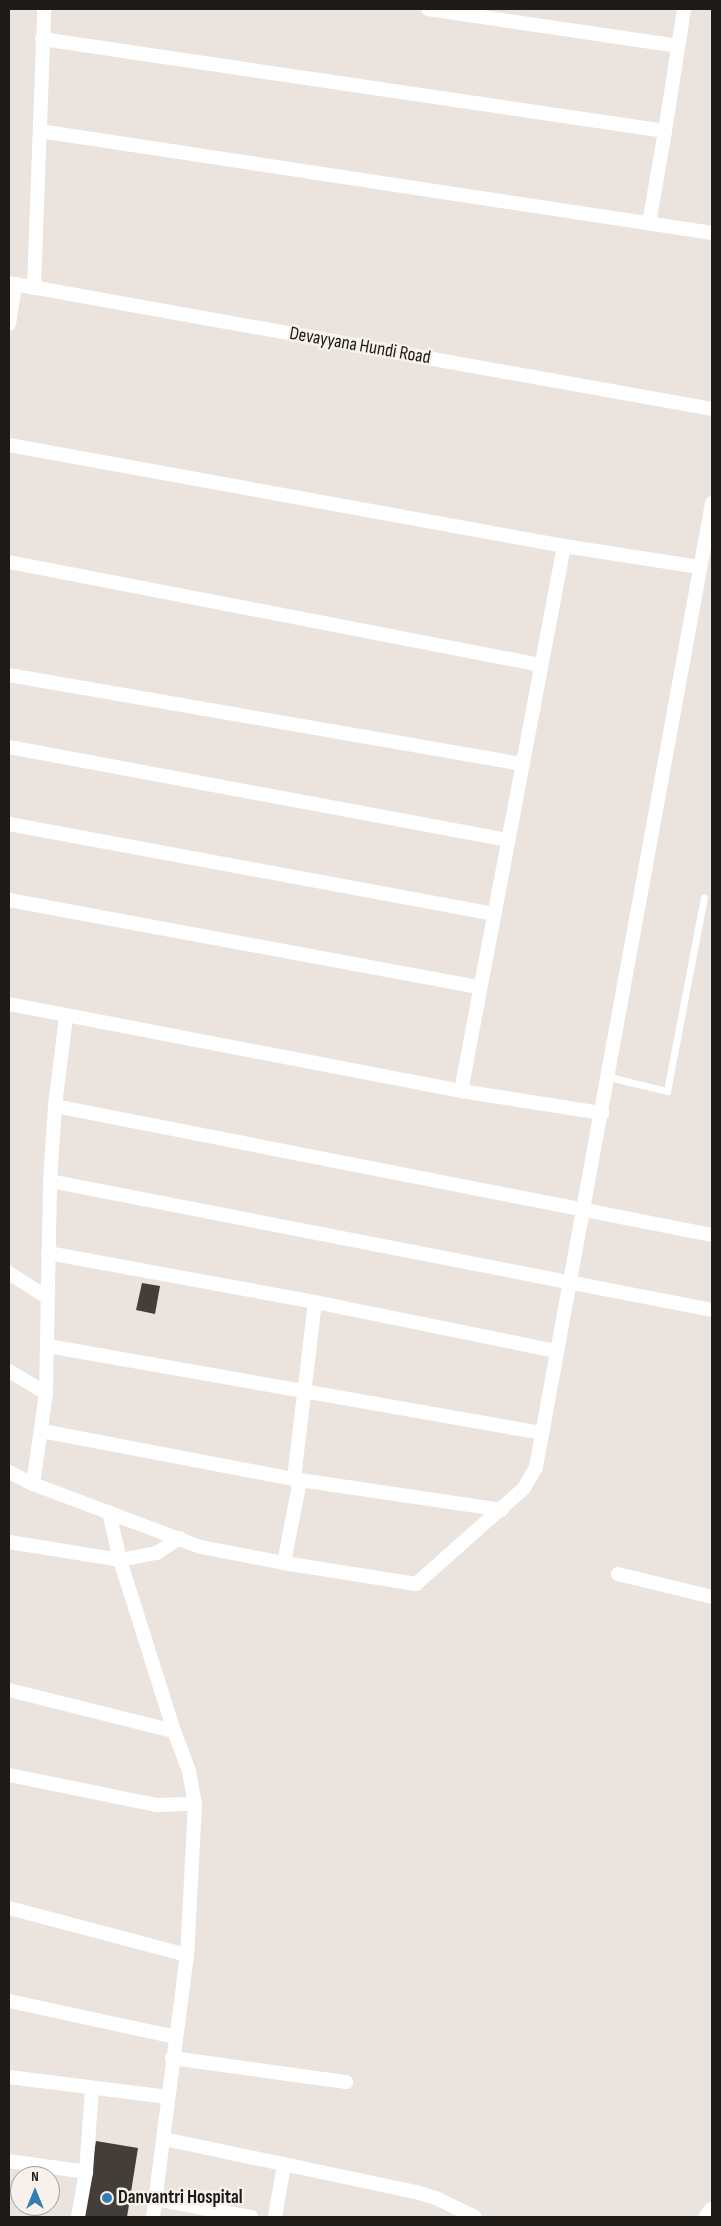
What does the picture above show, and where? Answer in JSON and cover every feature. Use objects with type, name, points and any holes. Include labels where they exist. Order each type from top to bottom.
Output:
[{"type":"main road","points":[[709,2217],[712,2212]]},
{"type":"street","points":[[34,288],[44,9]]},
{"type":"street","points":[[428,9],[678,46]]},
{"type":"street","points":[[648,223],[665,131],[684,9]]},
{"type":"street","points":[[42,39],[665,131]]},
{"type":"street","points":[[40,131],[712,233]]},
{"type":"street","points":[[9,324],[12,284]]},
{"type":"street","name":"Devayyana Hundi Road","points":[[12,284],[712,409]]},
{"type":"street","points":[[9,445],[564,546],[699,567]]},
{"type":"street","points":[[9,1472],[32,1484],[202,1547],[284,1563],[416,1584],[502,1510],[524,1488],[536,1466],[568,1283],[609,1077],[712,503]]},
{"type":"street","points":[[461,1091],[564,546]]},
{"type":"street","points":[[9,562],[541,665]]},
{"type":"street","points":[[9,676],[522,764]]},
{"type":"street","points":[[9,747],[508,840]]},
{"type":"street","points":[[9,824],[494,914]]},
{"type":"street","points":[[9,900],[480,987]]},
{"type":"street","points":[[9,1004],[461,1091],[602,1113]]},
{"type":"street","points":[[32,1484],[42,1431],[46,1394],[50,1181],[55,1106],[66,1016]]},
{"type":"street","points":[[55,1106],[712,1235]]},
{"type":"street","points":[[50,1181],[712,1310]]},
{"type":"street","points":[[48,1253],[315,1302],[556,1351]]},
{"type":"street","points":[[9,1272],[48,1298]]},
{"type":"street","points":[[284,1563],[297,1479],[315,1302]]},
{"type":"street","points":[[48,1346],[542,1433]]},
{"type":"street","points":[[9,1371],[46,1394]]},
{"type":"street","points":[[42,1431],[297,1479],[502,1510]]},
{"type":"street","points":[[109,1512],[120,1560],[174,1731],[189,1771],[195,1804],[187,1956],[172,2058],[164,2139],[153,2217]]},
{"type":"street","points":[[9,1542],[120,1560],[157,1552],[179,1538]]},
{"type":"street","points":[[618,1574],[712,1597]]},
{"type":"street","points":[[9,1690],[174,1731]]},
{"type":"street","points":[[9,1774],[157,1804],[195,1804]]},
{"type":"street","points":[[9,1908],[187,1956]]},
{"type":"street","points":[[9,2001],[175,2037]]},
{"type":"street","points":[[172,2058],[346,2082]]},
{"type":"street","points":[[9,2077],[168,2098]]},
{"type":"street","points":[[78,2217],[86,2172],[92,2088]]},
{"type":"street","points":[[164,2139],[426,2195],[475,2217]]},
{"type":"street","points":[[9,2161],[86,2172]]},
{"type":"street","points":[[276,2217],[284,2165]]},
{"type":"street","points":[[156,2199],[251,2217]]},
{"type":"lane","points":[[609,1077],[667,1091],[704,897]]},
{"type":"building","points":[[142,1283],[160,1286],[155,1314],[136,1310]]},
{"type":"building","points":[[96,2141],[138,2148],[127,2217],[83,2217]]},
{"type":"place","name":"Danvantri Hospital","points":[[107,2198]]}]
